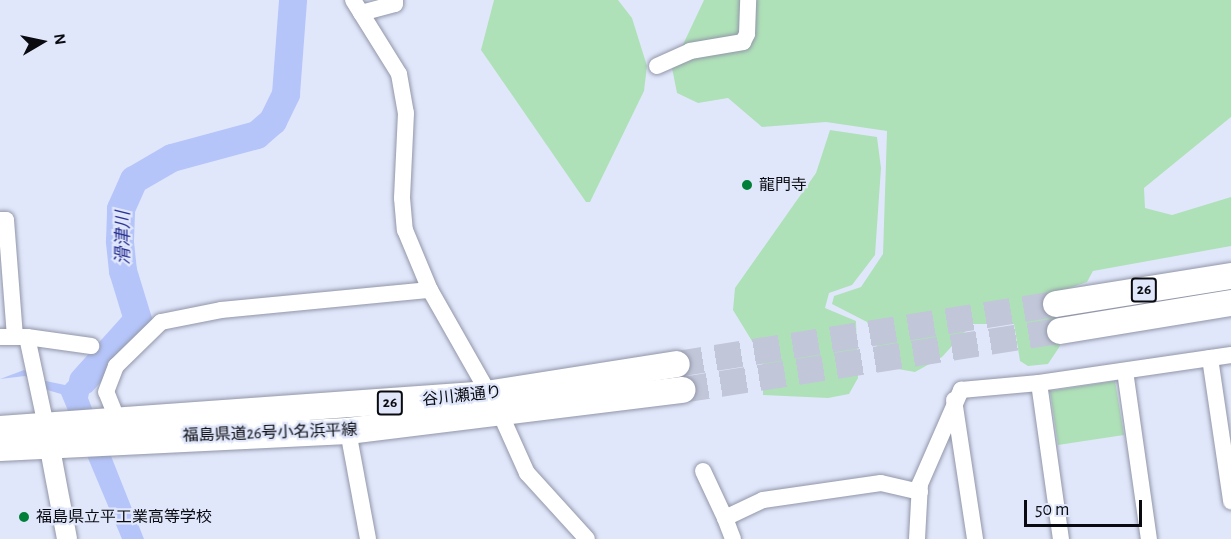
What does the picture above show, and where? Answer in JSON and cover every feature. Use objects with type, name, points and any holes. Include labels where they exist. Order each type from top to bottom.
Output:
[{"type":"main road","name":"26","points":[[1056,304],[1231,276]]},
{"type":"main road","name":"26","points":[[1060,332],[1231,303]]},
{"type":"main road","name":"谷川瀬通り","points":[[111,427],[493,404],[677,364]]},
{"type":"main road","name":"福島県道26号小名浜平線","points":[[0,448],[55,435],[111,427],[348,431],[493,404],[682,390]]},
{"type":"main road","name":"26","points":[[0,429],[55,435]]},
{"type":"street","points":[[395,0],[395,4],[357,7],[399,74],[406,112],[402,198],[405,230],[430,290],[493,404],[527,473],[587,539]]},
{"type":"street","points":[[657,66],[690,51],[743,42],[747,34],[748,0]]},
{"type":"street","points":[[0,220],[6,220],[14,337],[55,435],[67,539]]},
{"type":"street","points":[[111,427],[106,392],[116,366],[161,322],[221,310],[430,290]]},
{"type":"street","points":[[14,337],[91,346]]},
{"type":"street","points":[[917,539],[920,484],[954,399],[961,390],[1039,383],[1231,355]]},
{"type":"street","points":[[1210,358],[1231,501]]},
{"type":"street","points":[[1125,371],[1149,539]]},
{"type":"street","points":[[1039,383],[1061,539]]},
{"type":"street","points":[[954,399],[975,539]]},
{"type":"street","points":[[348,431],[368,539]]},
{"type":"street","points":[[703,471],[733,539]]},
{"type":"street","points":[[725,518],[763,500],[881,483],[920,492]]},
{"type":"green space","points":[[494,0],[618,0],[632,18],[647,66],[644,91],[590,202],[586,202],[481,50]]},
{"type":"green space","points":[[704,0],[1231,0],[1231,117],[1144,188],[1145,208],[1172,215],[1231,197],[1231,246],[1093,271],[1087,282],[1052,294],[1060,346],[1048,364],[1028,366],[1020,361],[1014,324],[972,324],[942,357],[915,372],[892,368],[875,343],[867,322],[832,304],[834,296],[861,287],[883,254],[887,131],[826,122],[762,127],[728,98],[698,103],[677,93],[672,68]]},
{"type":"green space","points":[[830,130],[877,137],[881,168],[875,255],[852,285],[829,293],[825,308],[856,321],[858,378],[849,394],[828,398],[763,395],[763,359],[733,310],[735,288],[816,173]]},
{"type":"green space","points":[[1115,381],[1124,435],[1058,445],[1050,391]]},
{"type":"water","points":[[101,348],[115,358],[90,389],[88,398],[144,539],[122,539],[61,394],[44,389],[25,376],[0,379],[24,370],[41,380],[65,385]]},
{"type":"waterway","name":"滑津川","points":[[83,381],[138,320],[123,271],[120,241],[121,209],[134,180],[172,158],[257,135],[273,121],[286,94],[293,0]]},
{"type":"tunnel","points":[[677,364],[1056,304]]},
{"type":"tunnel","points":[[682,390],[1060,331]]},
{"type":"place","name":"龍門寺","points":[[747,185]]},
{"type":"place","name":"福島県立平工業高等学校","points":[[24,517]]}]
